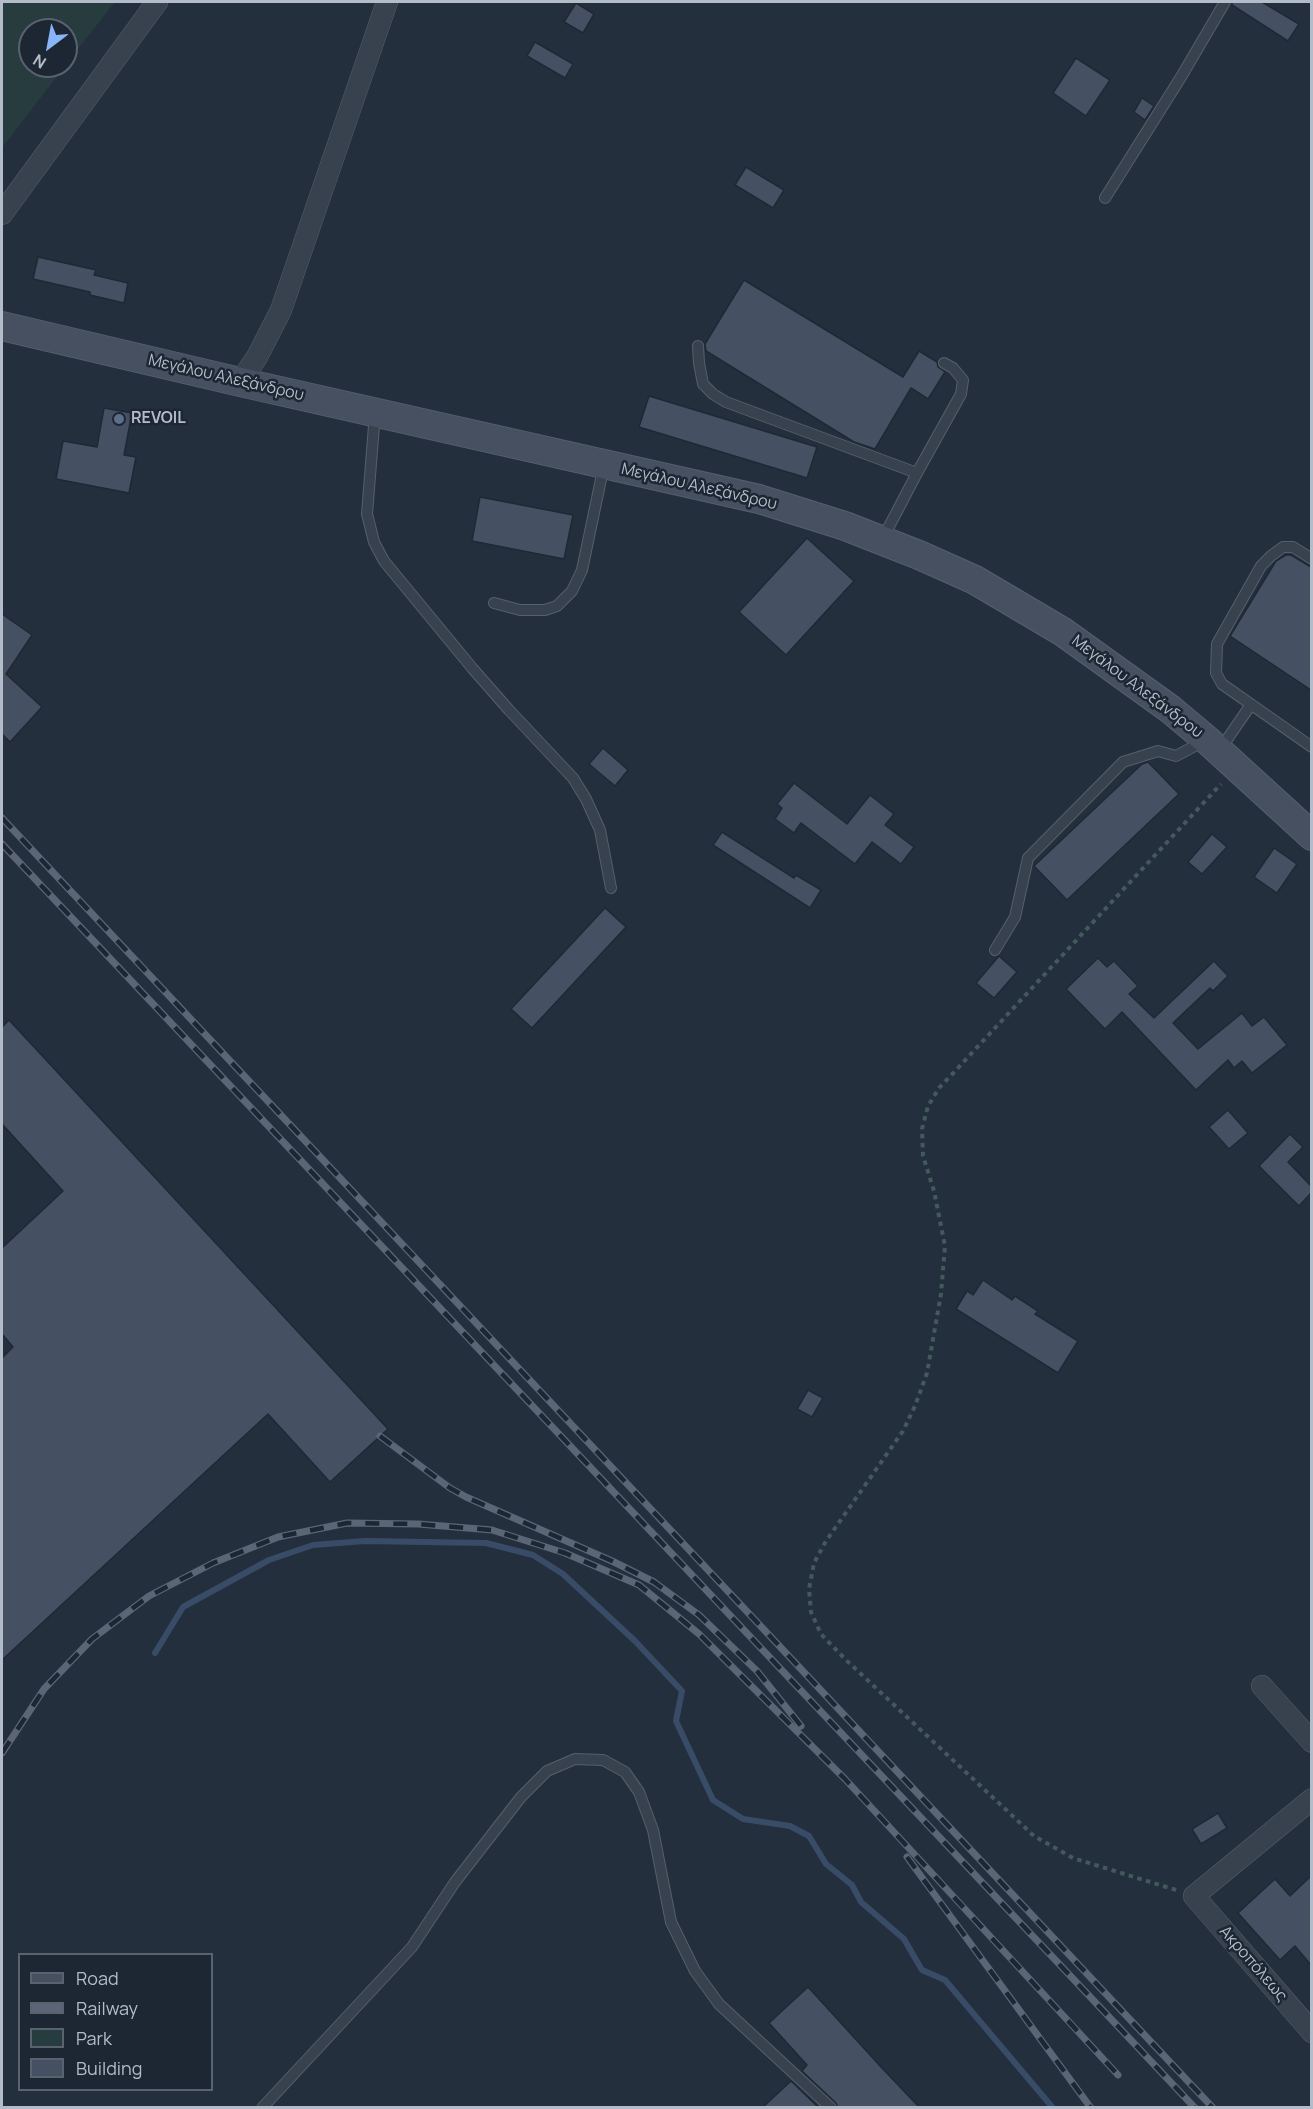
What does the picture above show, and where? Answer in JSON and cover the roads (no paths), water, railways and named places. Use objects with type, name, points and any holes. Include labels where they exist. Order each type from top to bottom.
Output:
[{"type":"street","points":[[2,214],[157,2]]},
{"type":"street","points":[[240,382],[257,357],[281,310],[387,2]]},
{"type":"street","name":"Μεγάλου Αλεξάνδρου","points":[[2,326],[759,499],[882,540],[975,580],[1063,632],[1126,676],[1220,753],[1310,833]]},
{"type":"street","points":[[1262,1686],[1311,1742]]},
{"type":"street","name":"Ακροπόλεως","points":[[1311,1799],[1194,1896],[1311,2032]]},
{"type":"lane","points":[[1105,198],[1225,2]]},
{"type":"lane","points":[[698,346],[703,384],[726,402],[917,472]]},
{"type":"lane","points":[[882,540],[917,472],[962,394],[963,380],[953,368],[944,363]]},
{"type":"lane","points":[[375,413],[367,514],[374,542],[384,561],[473,669],[573,778],[586,799],[600,830],[611,888]]},
{"type":"lane","points":[[494,603],[520,610],[545,610],[557,606],[572,591],[582,570],[604,464]]},
{"type":"lane","points":[[1311,559],[1293,547],[1283,547],[1270,556],[1261,567],[1217,644],[1216,673],[1222,684],[1250,706],[1311,747]]},
{"type":"lane","points":[[995,950],[1015,917],[1028,858],[1123,762],[1158,751],[1176,756],[1220,753],[1250,706]]},
{"type":"lane","points":[[262,2108],[412,1947],[455,1882],[521,1797],[548,1771],[575,1760],[603,1760],[625,1772],[639,1792],[652,1830],[671,1922],[694,1971],[719,2004],[831,2108]]},
{"type":"waterway","points":[[155,1653],[183,1607],[269,1560],[313,1545],[365,1541],[486,1543],[533,1555],[563,1574],[635,1641],[682,1691],[676,1721],[713,1800],[743,1819],[790,1826],[809,1836],[826,1864],[852,1885],[861,1902],[904,1939],[922,1970],[945,1980],[1053,2108]]},
{"type":"railway","points":[[2,818],[1213,2108]]},
{"type":"railway","points":[[2,844],[1195,2108]]},
{"type":"railway","points":[[380,1436],[450,1488],[466,1497],[612,1561],[654,1582],[699,1615],[757,1671],[801,1726]]},
{"type":"railway","points":[[2,1753],[44,1689],[92,1639],[149,1596],[213,1563],[278,1537],[347,1523],[418,1524],[492,1530],[565,1553],[639,1585],[699,1634],[845,1779],[1118,2075]]},
{"type":"railway","points":[[907,1857],[1091,2108]]},
{"type":"place","name":"REVOIL","points":[[119,419]]}]
